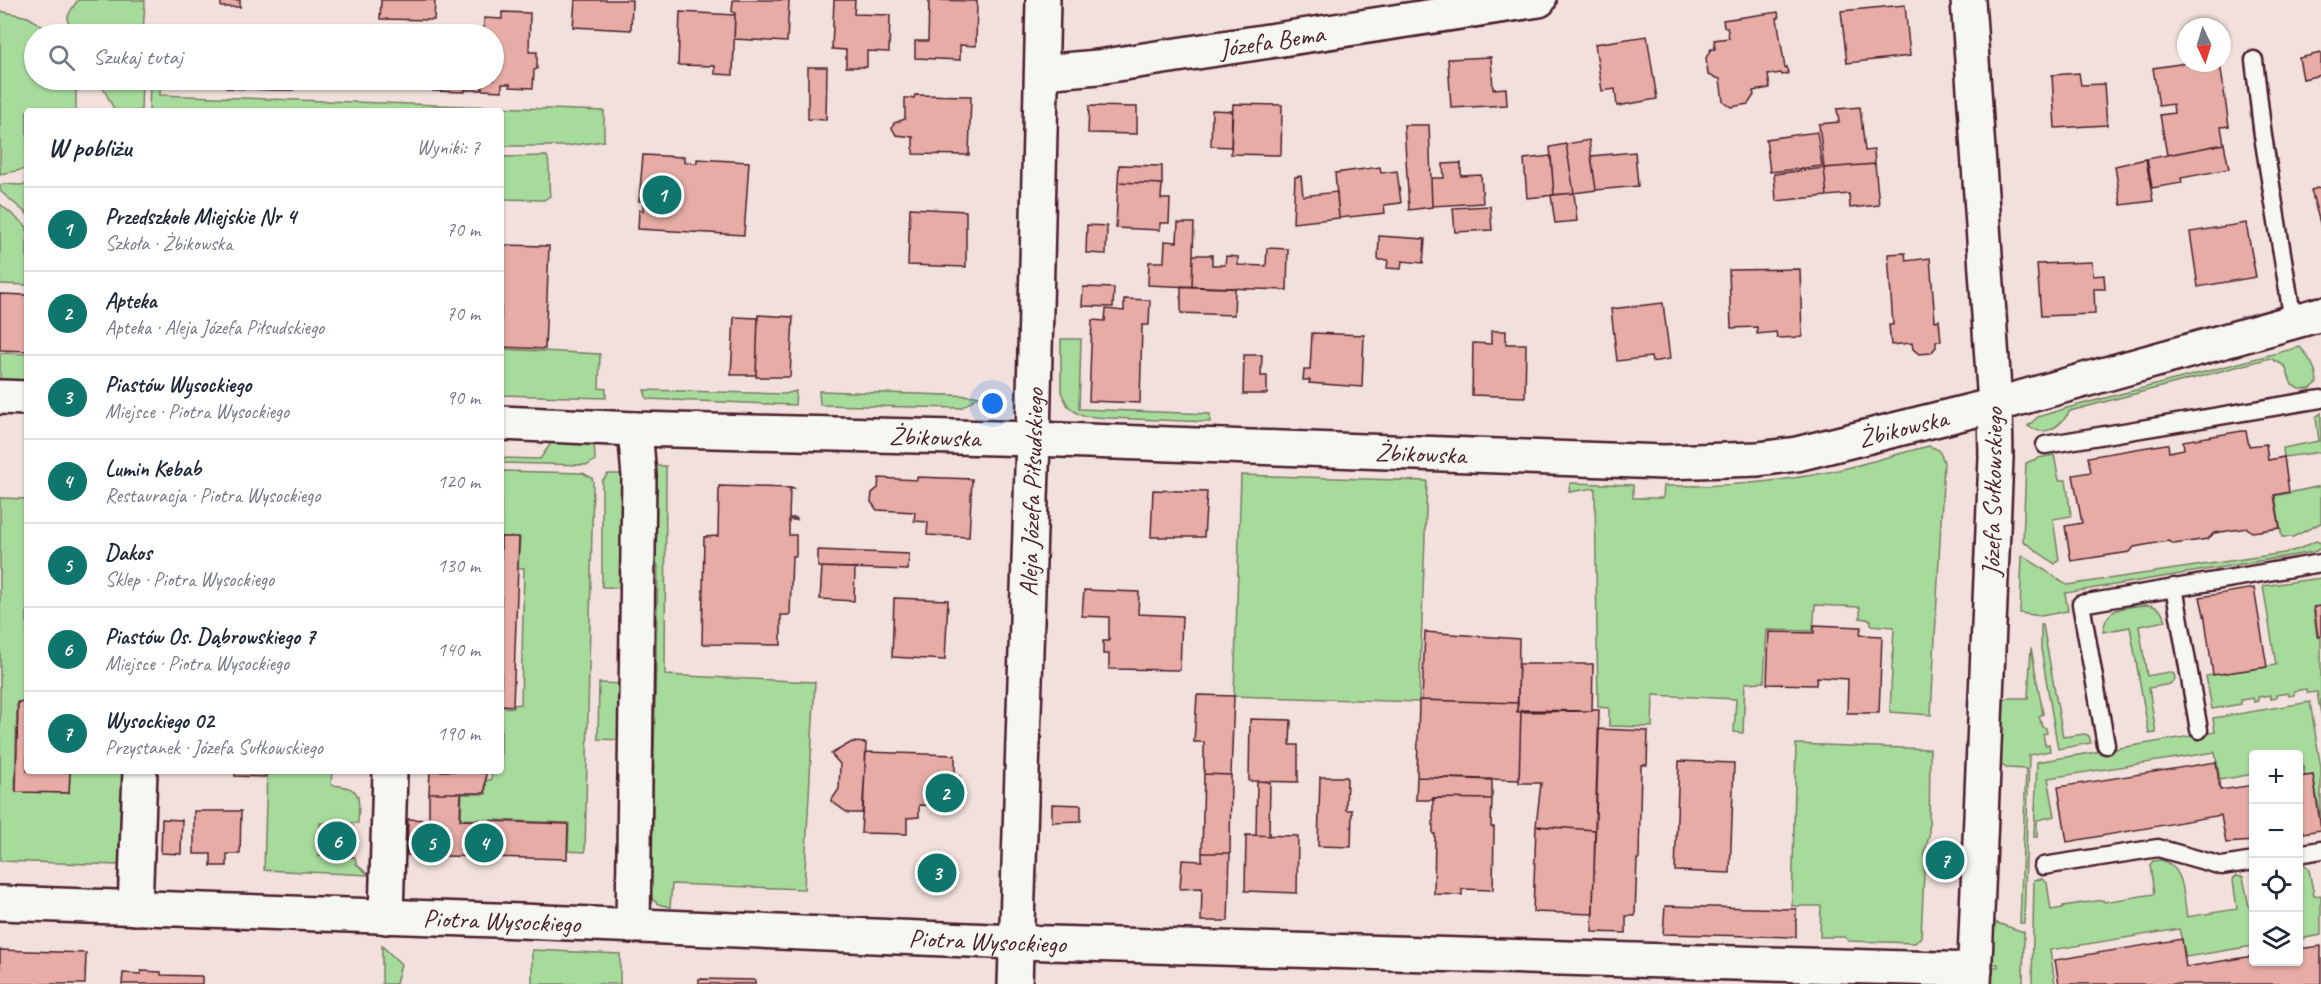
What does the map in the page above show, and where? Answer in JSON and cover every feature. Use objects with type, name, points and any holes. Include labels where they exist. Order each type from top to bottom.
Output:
[{"type":"street","name":"Aleja Józefa Piłsudskiego","points":[[1015,984],[1033,439],[1043,0]]},
{"type":"street","name":"Józefa Bema","points":[[1042,72],[1098,67],[1539,0]]},
{"type":"street","name":"Józefa Sułkowskiego","points":[[1968,0],[1995,405],[1996,458],[1974,977]]},
{"type":"street","name":"Żbikowska","points":[[504,423],[1699,462],[1758,459],[1797,454],[1995,405],[2314,316]]},
{"type":"street","points":[[0,397],[24,398]]},
{"type":"street","points":[[633,926],[639,476],[635,429]]},
{"type":"street","points":[[135,908],[140,774]]},
{"type":"street","points":[[386,916],[390,774]]},
{"type":"street","name":"Piotra Wysockiego","points":[[0,903],[1974,977]]},
{"type":"lane","points":[[2254,60],[2263,136],[2314,316]]},
{"type":"lane","points":[[2045,445],[2321,399]]},
{"type":"lane","points":[[2106,745],[2081,604],[2321,562]]},
{"type":"lane","points":[[2174,587],[2199,730]]},
{"type":"lane","points":[[2043,866],[2158,848],[2222,866],[2249,862]]},
{"type":"lane","points":[[2303,853],[2321,850]]},
{"type":"green space","points":[[78,0],[145,0],[144,24],[69,24],[68,16]]},
{"type":"green space","points":[[0,11],[28,17],[39,24],[24,24],[24,90],[76,90],[76,108],[24,108],[24,170],[0,174]]},
{"type":"green space","points":[[104,90],[142,90],[141,108],[113,108]]},
{"type":"green space","points":[[150,90],[160,90],[160,95],[604,111],[604,141],[566,146],[504,146],[504,108],[149,108]]},
{"type":"green space","points":[[547,156],[550,196],[544,200],[504,199],[504,157]]},
{"type":"green space","points":[[24,184],[24,211],[0,191],[0,185]]},
{"type":"green space","points":[[0,204],[24,224],[24,285],[0,284]]},
{"type":"green space","points":[[1061,339],[1081,339],[1079,409],[1210,414],[1210,422],[1109,418],[1083,416],[1077,413],[1068,406],[1061,392]]},
{"type":"green space","points":[[2300,347],[2316,373],[2317,383],[2310,389],[2299,389],[2292,385],[2285,366],[2270,358],[2070,411],[2052,429],[2041,431],[2028,426],[2038,417],[2067,408]]},
{"type":"green space","points":[[504,349],[600,354],[599,388],[606,389],[606,398],[504,395]]},
{"type":"green space","points":[[0,353],[24,354],[24,388],[0,388]]},
{"type":"green space","points":[[644,390],[785,394],[796,391],[795,405],[647,399]]},
{"type":"green space","points":[[819,391],[979,396],[961,408],[820,405]]},
{"type":"green space","points":[[2321,413],[2321,452],[2284,457],[2283,448],[2319,441],[2316,417]]},
{"type":"green space","points":[[554,439],[594,441],[595,460],[588,465],[504,463],[504,458],[540,459]]},
{"type":"green space","points":[[1929,446],[1939,450],[1944,462],[1931,715],[1890,712],[1894,627],[1871,625],[1871,620],[1860,618],[1860,607],[1815,605],[1813,631],[1767,630],[1764,682],[1745,683],[1743,733],[1734,732],[1736,699],[1653,695],[1652,727],[1609,726],[1609,708],[1598,707],[1595,488],[1569,492],[1570,483],[1633,485],[1633,498],[1663,498],[1664,486],[1709,486],[1799,477],[1843,469]]},
{"type":"green space","points":[[2054,455],[2059,480],[2066,480],[2071,516],[2053,519],[2059,560],[2055,564],[2023,541],[2026,463]]},
{"type":"green space","points":[[651,466],[666,466],[665,675],[815,682],[804,889],[672,884],[670,907],[658,904],[652,899],[658,565],[653,561]]},
{"type":"green space","points":[[504,471],[583,473],[592,478],[585,852],[568,851],[569,823],[461,819],[462,794],[486,794],[486,780],[491,780],[492,774],[504,774],[504,707],[514,708],[514,705],[521,704],[524,568],[518,568],[520,538],[504,537]]},
{"type":"green space","points":[[608,474],[625,474],[628,588],[602,587],[602,481]]},
{"type":"green space","points":[[1241,475],[1427,481],[1419,702],[1234,696]]},
{"type":"green space","points":[[2321,486],[2321,523],[2293,537],[2282,537],[2275,496]]},
{"type":"green space","points":[[0,498],[24,499],[24,701],[17,702],[15,791],[69,793],[70,774],[126,774],[127,838],[120,865],[0,861]]},
{"type":"green space","points":[[2316,541],[2321,543],[2321,548],[2314,552],[2065,593],[2068,611],[2041,616],[2020,613],[2022,555],[2067,585],[2284,553]]},
{"type":"green space","points":[[2321,578],[2321,606],[2313,607],[2317,637],[2321,637],[2321,714],[2317,692],[2307,693],[2306,689],[2294,691],[2294,695],[2289,696],[2288,693],[2276,695],[2276,698],[2271,699],[2270,695],[2258,697],[2258,701],[2254,702],[2253,698],[2241,700],[2241,704],[2212,709],[2206,676],[2276,665],[2263,586]]},
{"type":"green space","points":[[2146,605],[2159,609],[2166,621],[2139,626],[2147,676],[2169,672],[2174,674],[2175,679],[2170,684],[2149,688],[2156,733],[2149,734],[2130,627],[2103,632],[2105,623],[2112,612]]},
{"type":"green space","points":[[2041,625],[2043,625],[2063,737],[2085,734],[2089,736],[2091,743],[2058,749],[2041,649]]},
{"type":"green space","points":[[2031,648],[2043,714],[2039,716],[2042,727],[2046,728],[2047,733],[2043,734],[2045,745],[2049,744],[2050,751],[2029,755],[2024,923],[2020,923],[2026,769],[2006,768],[2001,764],[2003,702],[2007,698],[2028,698]]},
{"type":"green space","points":[[599,683],[625,684],[623,740],[598,739]]},
{"type":"green space","points":[[2310,702],[2321,768],[2321,820],[2313,775],[2305,776],[2303,750],[2249,750],[2249,775],[2220,780],[2215,752],[2048,778],[2055,816],[2037,820],[2037,837],[2034,837],[2037,762],[2215,732],[2213,718]]},
{"type":"green space","points":[[1796,744],[1930,749],[1929,836],[1925,851],[1921,937],[1915,943],[1848,941],[1845,937],[1820,937],[1821,906],[1792,906]]},
{"type":"green space","points":[[267,774],[332,774],[331,785],[354,791],[359,806],[358,823],[320,823],[319,856],[355,857],[356,864],[369,875],[264,870]]},
{"type":"green space","points":[[2161,860],[2175,869],[2184,892],[2187,917],[2237,909],[2233,880],[2236,876],[2243,877],[2249,907],[2249,947],[2186,957],[2179,929],[2050,950],[2055,984],[2032,984],[2034,880],[2042,879],[2047,883],[2051,910],[2063,908],[2063,906],[2103,900],[2104,902],[2154,894],[2150,865],[2153,861]]},
{"type":"green space","points":[[2303,865],[2309,870],[2314,896],[2321,895],[2321,935],[2303,938],[2303,912]]},
{"type":"green space","points":[[1994,922],[2024,932],[2023,984],[1992,984],[1993,967],[1998,967],[1998,964],[1993,964]]},
{"type":"green space","points":[[382,946],[401,964],[396,984],[382,984]]},
{"type":"green space","points":[[532,950],[620,954],[620,984],[532,984]]},
{"type":"building","points":[[221,0],[240,0],[240,7],[221,7]]},
{"type":"building","points":[[381,0],[435,0],[434,20],[380,19]]},
{"type":"building","points":[[575,0],[632,0],[631,30],[573,27]]},
{"type":"building","points":[[733,0],[789,0],[787,42],[734,39]]},
{"type":"building","points":[[834,0],[855,0],[854,14],[890,15],[889,52],[867,51],[867,67],[846,67],[846,50],[832,49]]},
{"type":"building","points":[[929,0],[977,1],[976,46],[960,45],[960,60],[915,58],[915,41],[928,41]]},
{"type":"building","points":[[1905,5],[1910,56],[1847,63],[1841,11]]},
{"type":"building","points":[[502,12],[530,13],[529,52],[537,52],[537,69],[534,70],[533,88],[510,87],[510,84],[504,84],[504,24],[484,24],[484,18],[502,19]]},
{"type":"building","points":[[680,12],[735,15],[733,75],[715,74],[715,66],[678,65]]},
{"type":"building","points":[[1778,12],[1785,68],[1787,67],[1788,74],[1768,75],[1770,88],[1753,91],[1754,95],[1748,104],[1731,107],[1723,101],[1720,79],[1708,75],[1706,58],[1711,49],[1715,49],[1714,40],[1729,38],[1723,20]]},
{"type":"building","points":[[1647,36],[1657,99],[1617,106],[1615,89],[1602,91],[1595,44]]},
{"type":"building","points":[[2321,53],[2321,75],[2303,79],[2299,58]]},
{"type":"building","points":[[1491,57],[1493,89],[1506,88],[1507,105],[1451,108],[1448,59]]},
{"type":"building","points":[[2177,64],[2177,72],[2221,72],[2229,126],[2221,127],[2224,144],[2167,155],[2160,115],[2174,113],[2173,104],[2159,106],[2153,68]]},
{"type":"building","points":[[808,67],[827,67],[826,120],[808,119]]},
{"type":"building","points":[[2079,73],[2081,85],[2104,84],[2107,125],[2055,128],[2052,75]]},
{"type":"building","points":[[433,90],[465,90],[465,92]]},
{"type":"building","points":[[915,95],[971,96],[969,155],[913,154],[913,137],[896,135],[892,128],[894,123],[905,119],[905,98],[914,98]]},
{"type":"building","points":[[1233,104],[1282,105],[1281,155],[1231,154]]},
{"type":"building","points":[[1089,106],[1137,107],[1137,134],[1088,133]]},
{"type":"building","points":[[1860,107],[1865,151],[1874,150],[1875,164],[1824,168],[1819,124],[1839,122],[1837,109]]},
{"type":"building","points":[[1212,110],[1232,111],[1231,147],[1211,146]]},
{"type":"building","points":[[1404,125],[1429,125],[1432,207],[1409,210]]},
{"type":"building","points":[[1817,132],[1822,166],[1770,172],[1766,139]]},
{"type":"building","points":[[1589,140],[1596,190],[1574,193],[1566,144]]},
{"type":"building","points":[[1566,144],[1574,193],[1554,195],[1550,147]]},
{"type":"building","points":[[2224,144],[2229,169],[2181,178],[2182,183],[2152,188],[2147,159]]},
{"type":"building","points":[[1635,152],[1638,186],[1596,190],[1591,156]]},
{"type":"building","points":[[643,155],[684,157],[684,162],[697,163],[697,159],[749,162],[744,235],[638,229],[639,210],[643,211],[643,201],[639,201]]},
{"type":"building","points":[[1551,156],[1554,195],[1527,198],[1524,159]]},
{"type":"building","points":[[2146,159],[2153,201],[2121,205],[2115,166]]},
{"type":"building","points":[[1461,163],[1461,176],[1481,175],[1483,203],[1432,206],[1431,178],[1444,178],[1443,164]]},
{"type":"building","points":[[1875,164],[1879,205],[1850,208],[1849,194],[1827,196],[1824,168]]},
{"type":"building","points":[[1119,165],[1162,166],[1162,184],[1118,182]]},
{"type":"building","points":[[1380,167],[1381,173],[1397,171],[1401,203],[1384,205],[1385,213],[1339,218],[1335,173]]},
{"type":"building","points":[[1824,168],[1827,196],[1776,201],[1774,174]]},
{"type":"building","points":[[1301,176],[1303,196],[1337,192],[1339,218],[1293,223],[1295,177]]},
{"type":"building","points":[[1118,182],[1162,184],[1161,199],[1170,199],[1169,223],[1160,223],[1160,230],[1116,228]]},
{"type":"building","points":[[2321,187],[2321,227],[2311,190]]},
{"type":"building","points":[[1574,193],[1577,221],[1555,223],[1551,195]]},
{"type":"building","points":[[1490,206],[1492,230],[1455,232],[1453,208]]},
{"type":"building","points":[[910,208],[966,211],[966,267],[908,265]]},
{"type":"building","points":[[1178,223],[1194,223],[1192,287],[1148,285],[1149,262],[1164,262],[1165,241],[1177,242]]},
{"type":"building","points":[[2246,223],[2256,277],[2198,287],[2190,232]]},
{"type":"building","points":[[1087,225],[1107,226],[1106,254],[1086,253]]},
{"type":"building","points":[[1379,236],[1425,239],[1423,263],[1402,261],[1401,269],[1387,268],[1388,260],[1378,260]]},
{"type":"building","points":[[504,245],[549,246],[545,349],[504,347]]},
{"type":"building","points":[[1267,248],[1288,249],[1287,290],[1192,287],[1193,255],[1212,255],[1212,265],[1225,265],[1226,256],[1238,257],[1238,265],[1266,266]]},
{"type":"building","points":[[1905,253],[1906,261],[1930,258],[1935,321],[1939,320],[1941,341],[1936,341],[1936,347],[1931,353],[1919,354],[1913,349],[1912,343],[1891,345],[1889,325],[1893,325],[1888,254]]},
{"type":"building","points":[[2092,262],[2093,276],[2104,275],[2105,289],[2094,289],[2095,314],[2041,316],[2037,264]]},
{"type":"building","points":[[1800,269],[1802,337],[1777,338],[1776,332],[1757,334],[1757,327],[1731,328],[1729,270]]},
{"type":"building","points":[[1181,286],[1235,288],[1234,315],[1181,313]]},
{"type":"building","points":[[1083,287],[1114,288],[1113,307],[1082,306]]},
{"type":"building","points":[[0,294],[24,295],[24,351],[0,350]]},
{"type":"building","points":[[1124,299],[1150,300],[1149,325],[1142,325],[1140,403],[1089,401],[1092,320],[1105,321],[1106,309],[1124,311]]},
{"type":"building","points":[[1663,303],[1670,359],[1652,362],[1651,357],[1617,361],[1611,309]]},
{"type":"building","points":[[758,315],[793,317],[790,377],[756,377]]},
{"type":"building","points":[[734,317],[758,318],[756,375],[731,375]]},
{"type":"building","points":[[1491,331],[1506,331],[1506,344],[1526,344],[1525,397],[1472,395],[1473,343],[1491,344]]},
{"type":"building","points":[[1312,333],[1364,335],[1362,387],[1309,383],[1310,380],[1303,380],[1304,370],[1310,370]]},
{"type":"building","points":[[1244,355],[1262,355],[1261,376],[1267,376],[1267,394],[1243,394]]},
{"type":"building","points":[[2246,431],[2249,446],[2266,444],[2268,460],[2284,457],[2289,492],[2274,495],[2280,528],[2252,532],[2247,528],[2214,533],[2208,539],[2174,544],[2168,541],[2134,547],[2130,552],[2071,561],[2065,526],[2082,523],[2073,475],[2091,472],[2088,457],[2166,444],[2168,444],[2169,452],[2184,449],[2183,441]]},
{"type":"building","points":[[917,477],[972,479],[969,537],[927,535],[928,522],[914,521],[915,512],[877,510],[871,502],[872,493],[878,488],[879,478],[917,480]]},
{"type":"building","points":[[719,486],[794,488],[790,489],[789,518],[797,520],[789,520],[789,535],[796,535],[796,556],[792,556],[790,615],[781,615],[781,645],[702,644],[704,537],[718,536]]},
{"type":"building","points":[[1153,490],[1207,492],[1204,537],[1151,537]]},
{"type":"building","points":[[504,537],[519,537],[513,706],[504,705]]},
{"type":"building","points":[[818,550],[909,554],[908,570],[818,567]]},
{"type":"building","points":[[822,567],[855,568],[854,601],[820,599]]},
{"type":"building","points":[[2254,588],[2267,667],[2213,675],[2200,597]]},
{"type":"building","points":[[1084,590],[1139,592],[1138,614],[1182,616],[1180,670],[1109,669],[1109,654],[1103,654],[1103,641],[1109,641],[1109,617],[1082,616]]},
{"type":"building","points":[[894,598],[948,600],[945,660],[892,657]]},
{"type":"building","points":[[2321,606],[2321,636],[2318,637],[2314,607]]},
{"type":"building","points":[[1814,625],[1861,627],[1860,635],[1882,636],[1879,713],[1847,713],[1848,679],[1817,677],[1816,685],[1767,684],[1769,632],[1814,633]]},
{"type":"building","points":[[1425,632],[1519,639],[1518,703],[1422,700]]},
{"type":"building","points":[[1519,664],[1593,664],[1592,711],[1517,712]]},
{"type":"building","points":[[1197,695],[1234,696],[1231,775],[1204,774],[1204,742],[1194,742]]},
{"type":"building","points":[[1419,700],[1518,703],[1517,712],[1521,712],[1519,780],[1417,777]]},
{"type":"building","points":[[18,702],[24,702],[24,774],[70,774],[69,793],[16,792]]},
{"type":"building","points":[[1521,710],[1599,710],[1595,830],[1536,826],[1541,783],[1519,783]]},
{"type":"building","points":[[1250,719],[1291,720],[1290,745],[1298,745],[1298,782],[1249,781]]},
{"type":"building","points":[[1599,729],[1648,731],[1647,765],[1641,765],[1635,916],[1626,916],[1626,933],[1592,932]]},
{"type":"building","points":[[852,742],[866,743],[863,813],[848,813],[831,801],[839,789],[840,764],[831,754]]},
{"type":"building","points":[[866,752],[955,755],[955,776],[960,776],[960,786],[955,787],[955,806],[919,805],[919,817],[907,818],[907,834],[861,833]]},
{"type":"building","points":[[1679,761],[1734,763],[1730,873],[1675,871]]},
{"type":"building","points":[[2216,762],[2220,790],[2249,786],[2249,841],[2226,843],[2221,815],[2067,842],[2058,787]]},
{"type":"building","points":[[235,774],[266,774],[265,777],[235,776]]},
{"type":"building","points":[[430,774],[486,774],[485,793],[429,793]]},
{"type":"building","points":[[1204,774],[1231,775],[1230,853],[1202,853]]},
{"type":"building","points":[[2313,775],[2321,830],[2303,833],[2303,804],[2303,776]]},
{"type":"building","points":[[1320,777],[1347,777],[1346,810],[1352,810],[1351,847],[1318,846]]},
{"type":"building","points":[[1417,777],[1492,780],[1492,799],[1416,800]]},
{"type":"building","points":[[1257,781],[1270,782],[1269,836],[1256,835]]},
{"type":"building","points":[[429,793],[461,793],[460,820],[568,824],[567,859],[407,855],[408,819],[429,820]]},
{"type":"building","points":[[1433,798],[1492,799],[1493,890],[1462,889],[1462,895],[1434,894]]},
{"type":"building","points":[[1052,804],[1081,805],[1081,821],[1052,822]]},
{"type":"building","points":[[194,811],[241,811],[240,854],[227,854],[227,866],[211,866],[211,854],[194,854]]},
{"type":"building","points":[[162,819],[182,820],[181,854],[161,853]]},
{"type":"building","points":[[322,825],[353,826],[352,857],[321,856]]},
{"type":"building","points":[[1536,826],[1595,830],[1593,914],[1533,912]]},
{"type":"building","points":[[1246,835],[1298,836],[1297,893],[1245,891]]},
{"type":"building","points":[[1202,853],[1230,853],[1228,921],[1201,921],[1202,888],[1180,889],[1182,860],[1202,861]]},
{"type":"building","points":[[929,866],[946,866],[945,880],[929,879]]},
{"type":"building","points":[[1665,906],[1796,909],[1796,937],[1663,934]]},
{"type":"building","points":[[2182,939],[2186,967],[2249,957],[2249,966],[2303,966],[2303,948],[2321,946],[2321,984],[2059,984],[2055,960]]},
{"type":"building","points":[[0,950],[86,953],[85,984],[0,984]]},
{"type":"building","points":[[141,971],[161,972],[161,975],[202,976],[202,984],[122,984],[123,973],[141,974]]},
{"type":"building","points":[[699,979],[755,980],[755,984],[699,984]]},
{"type":"place","name":"Przedszkole Miejskie Nr 4","points":[[662,195]]},
{"type":"place","name":"Apteka","points":[[945,793]]},
{"type":"place","name":"Piastów Os. Dąbrowskiego 7","points":[[337,841]]},
{"type":"place","name":"Dakos","points":[[431,843]]},
{"type":"place","name":"Lumin Kebab","points":[[484,843]]},
{"type":"place","name":"Wysockiego 02","points":[[1945,860]]},
{"type":"place","name":"Piastów Wysockiego","points":[[937,873]]}]
